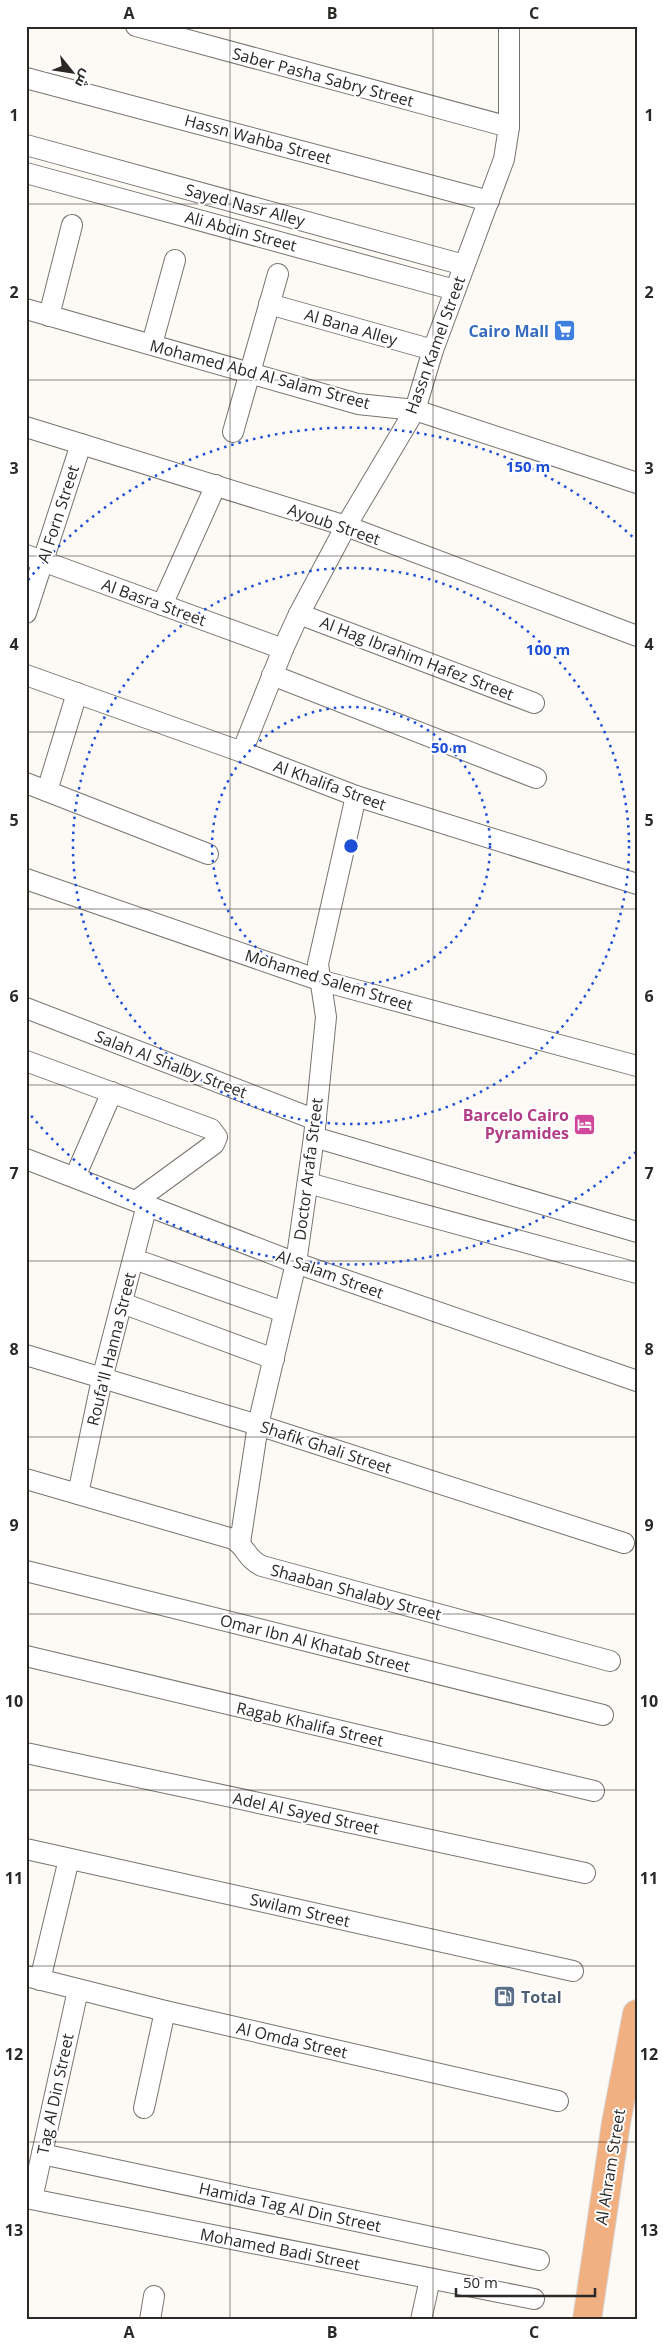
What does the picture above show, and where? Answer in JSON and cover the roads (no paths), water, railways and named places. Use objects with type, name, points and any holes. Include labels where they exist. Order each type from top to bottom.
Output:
[{"type":"main road","name":"Al Ahram Street","points":[[588,2320],[616,2123],[637,2014]]},
{"type":"street","name":"Saber Pasha Sabry Street","points":[[136,26],[509,127]]},
{"type":"street","name":"Hassn Kamel Street","points":[[242,752],[272,675],[300,614],[346,526],[415,410],[433,350],[504,160],[509,127],[509,26]]},
{"type":"street","name":"Hassn Wahba Street","points":[[26,78],[489,201]]},
{"type":"street","name":"Sayed Nasr Alley","points":[[26,145],[464,265]]},
{"type":"street","name":"Ali Abdin Street","points":[[26,173],[455,290]]},
{"type":"street","points":[[49,316],[72,225]]},
{"type":"street","points":[[152,344],[175,260]]},
{"type":"street","points":[[233,432],[278,274]]},
{"type":"street","name":"Al Bana Alley","points":[[269,304],[433,350]]},
{"type":"street","name":"Mohamed Abd Al Salam Street","points":[[26,309],[358,404],[415,410],[637,483]]},
{"type":"street","name":"Ayoub Street","points":[[26,427],[346,526],[637,636]]},
{"type":"street","name":"Al Forn Street","points":[[26,613],[35,558],[81,444]]},
{"type":"street","points":[[162,605],[216,485]]},
{"type":"street","name":"Al Basra Street","points":[[35,558],[283,649]]},
{"type":"street","name":"Al Hag Ibrahim Hafez Street","points":[[300,614],[534,703]]},
{"type":"street","name":"Al Khalifa Street","points":[[26,675],[242,752],[356,796],[637,884]]},
{"type":"street","points":[[272,675],[536,778]]},
{"type":"street","points":[[47,791],[77,693]]},
{"type":"street","points":[[26,783],[208,854]]},
{"type":"street","name":"Doctor Arafa Street","points":[[240,1543],[258,1425],[296,1263],[315,1129],[326,1017],[325,999],[319,980],[318,964],[356,796]]},
{"type":"street","name":"Mohamed Salem Street","points":[[26,879],[319,980],[637,1066]]},
{"type":"street","name":"Salah Al Shalby Street","points":[[26,1008],[315,1129],[637,1232]]},
{"type":"street","points":[[26,1061],[211,1129],[217,1137],[214,1144],[142,1203]]},
{"type":"street","points":[[75,1177],[112,1092]]},
{"type":"street","name":"Al Salam Street","points":[[26,1158],[296,1263],[637,1381]]},
{"type":"street","points":[[308,1183],[635,1271]]},
{"type":"street","name":"Roufa'll Hanna Street","points":[[78,1494],[102,1379],[134,1259],[142,1203]]},
{"type":"street","points":[[134,1259],[284,1312]]},
{"type":"street","points":[[122,1303],[274,1359]]},
{"type":"street","name":"Shafik Ghali Street","points":[[26,1355],[258,1425],[624,1543]]},
{"type":"street","points":[[26,1479],[240,1543]]},
{"type":"street","name":"Shaaban Shalaby Street","points":[[240,1543],[249,1559],[262,1566],[610,1661]]},
{"type":"street","name":"Omar Ibn Al Khatab Street","points":[[26,1571],[604,1715]]},
{"type":"street","name":"Ragab Khalifa Street","points":[[26,1656],[594,1792]]},
{"type":"street","name":"Adel Al Sayed Street","points":[[26,1753],[585,1873]]},
{"type":"street","name":"Swilam Street","points":[[26,1849],[573,1971]]},
{"type":"street","points":[[33,1978],[69,1859]]},
{"type":"street","name":"Al Omda Street","points":[[33,1978],[166,2011],[558,2101]]},
{"type":"street","name":"Tag Al Din Street","points":[[29,2198],[42,2154],[78,1990]]},
{"type":"street","points":[[144,2108],[166,2011]]},
{"type":"street","name":"Hamida Tag Al Din Street","points":[[42,2154],[539,2260]]},
{"type":"street","name":"Mohamed Badi Street","points":[[29,2198],[534,2299]]},
{"type":"street","points":[[421,2320],[430,2279]]},
{"type":"street","points":[[150,2320],[154,2296]]},
{"type":"place","name":"Cairo Mall","points":[[565,331]]},
{"type":"place","name":"Barcelo Cairo Pyramides","points":[[585,1124]]},
{"type":"place","name":"Total","points":[[505,1997]]}]
